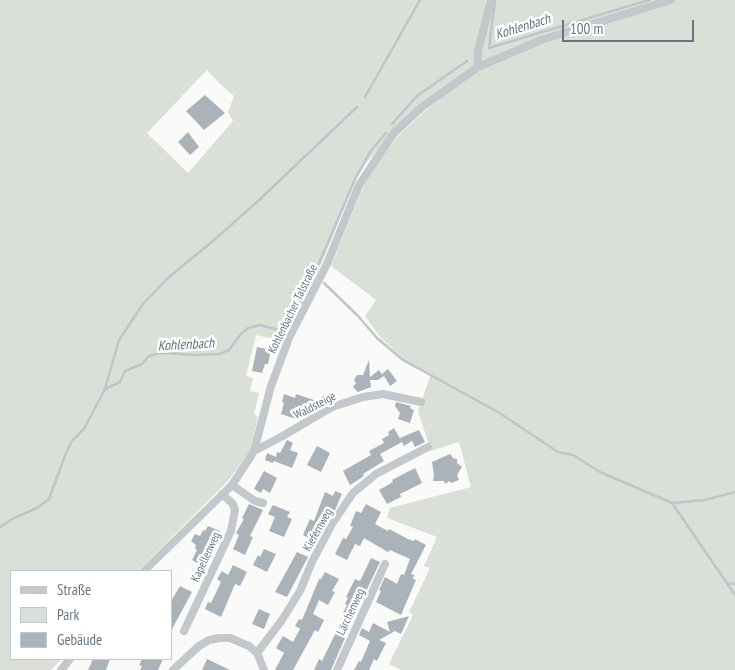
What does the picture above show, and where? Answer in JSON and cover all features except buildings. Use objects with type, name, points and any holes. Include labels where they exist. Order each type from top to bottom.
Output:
[{"type":"street","points":[[478,67],[478,51],[491,0]]},
{"type":"street","name":"Kohlenbacher Talstraße","points":[[145,570],[232,485],[254,451],[279,361],[327,264],[359,185],[393,134],[422,107],[478,67],[541,40],[671,0]]},
{"type":"street","name":"Waldsteige","points":[[254,451],[332,407],[363,397],[383,394],[421,402]]},
{"type":"street","name":"Kiefernweg","points":[[257,653],[282,620],[300,591],[312,562],[332,524],[353,493],[376,474],[428,447]]},
{"type":"street","points":[[232,485],[255,501],[263,503]]},
{"type":"street","name":"Kapellenweg","points":[[184,631],[231,531],[235,510],[233,504],[222,494]]},
{"type":"street","name":"Lärchenweg","points":[[337,670],[385,564]]},
{"type":"street","points":[[173,670],[199,646],[209,640],[230,638],[249,646],[257,653],[264,670]]},
{"type":"street","points":[[61,670],[69,660]]},
{"type":"green space","points":[[0,0],[735,0],[735,670],[401,670],[389,664],[413,615],[409,612],[430,568],[424,566],[437,537],[387,518],[390,508],[471,487],[459,442],[431,451],[418,411],[431,374],[411,366],[380,337],[365,316],[376,300],[331,266],[362,189],[373,168],[397,137],[470,74],[393,134],[366,163],[355,182],[311,289],[283,341],[256,335],[246,376],[253,378],[250,391],[259,393],[254,414],[258,417],[250,451],[228,481],[139,570],[10,570],[10,660],[60,660],[51,670],[0,670]],"holes":[[[207,70],[234,96],[228,112],[233,121],[188,173],[147,133]]]},
{"type":"waterway","points":[[365,97],[420,0]]},
{"type":"waterway","name":"Kohlenbach","points":[[495,0],[489,48],[649,0]]},
{"type":"waterway","name":"Kohlenbach","points":[[392,124],[417,96],[467,61]]},
{"type":"waterway","points":[[105,389],[119,340],[143,304],[169,277],[257,202],[357,107]]},
{"type":"waterway","name":"Kohlenbach","points":[[0,527],[12,519],[37,508],[49,499],[72,441],[84,429],[105,389],[120,382],[125,371],[142,364],[149,356],[156,354],[219,354],[229,350],[248,328],[260,325],[287,332],[356,177],[370,152],[386,133]]},
{"type":"waterway","points":[[324,283],[358,316],[377,338],[403,360],[498,412],[558,452],[573,455],[600,472],[672,503],[705,500],[735,492]]},
{"type":"waterway","points":[[672,503],[735,595]]},
{"type":"waterway","points":[[727,583],[735,584]]}]
